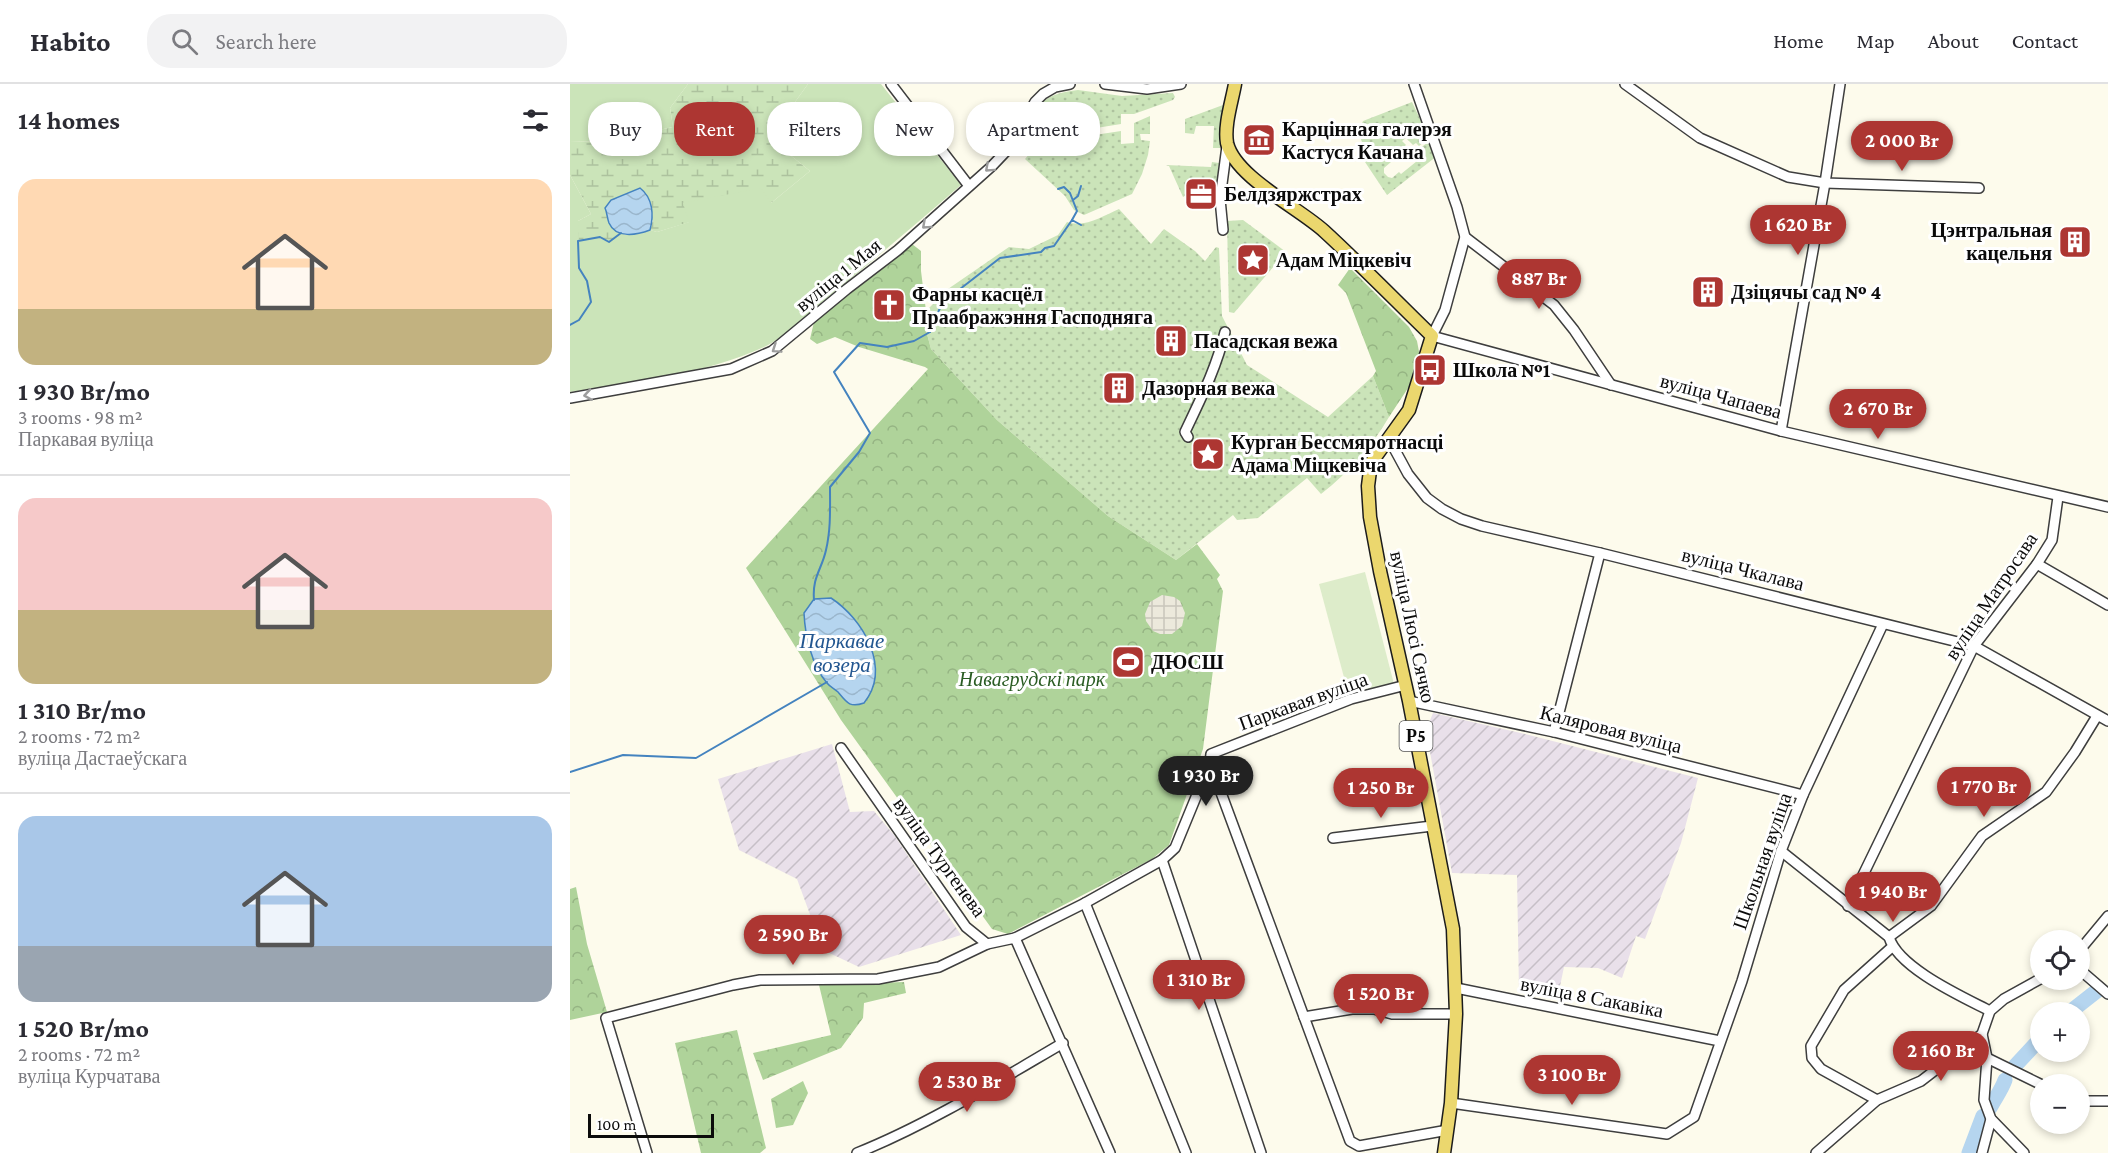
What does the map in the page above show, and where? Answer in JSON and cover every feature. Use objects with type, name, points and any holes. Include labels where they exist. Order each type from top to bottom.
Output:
[{"type":"main road","points":[[1235,84],[1227,143],[1238,162],[1254,180],[1322,230],[1432,336]]},
{"type":"main road","name":"вуліца Люсі Сячко","points":[[1432,336],[1409,410],[1371,463],[1368,486],[1370,517],[1380,572],[1406,685],[1453,929],[1456,1014],[1451,1103],[1444,1153]]},
{"type":"street","points":[[891,84],[969,186]]},
{"type":"street","name":"вуліца 1 Мая","points":[[570,398],[731,369],[780,347],[847,289],[898,250],[1006,152],[1035,102],[1043,94],[1055,87],[1070,84]]},
{"type":"street","points":[[1104,84],[1148,88],[1181,84]]},
{"type":"street","points":[[1414,84],[1441,158],[1465,237],[1445,310],[1432,336]]},
{"type":"street","points":[[1625,84],[1700,138],[1788,177],[1824,183],[1979,188]]},
{"type":"street","points":[[1782,431],[1839,84]]},
{"type":"street","points":[[1223,230],[1220,199],[1227,143]]},
{"type":"street","points":[[1465,237],[1554,305],[1611,385]]},
{"type":"street","points":[[1188,437],[1185,432],[1218,360],[1225,332]]},
{"type":"street","name":"вуліца Чапаева","points":[[1432,336],[1782,431],[2108,507]]},
{"type":"street","name":"вуліца Чкалава","points":[[1389,439],[1408,474],[1427,498],[1442,509],[1482,526],[1974,646],[2108,721]]},
{"type":"street","name":"вуліца Матросава","points":[[1848,906],[1974,646],[2037,564],[2052,540],[2058,497]]},
{"type":"street","points":[[1554,732],[1600,553]]},
{"type":"street","points":[[2037,564],[2108,606]]},
{"type":"street","name":"Школьная вуліца","points":[[1451,1103],[1667,1134],[1694,1117],[1742,981],[1781,851],[1803,795],[1883,624]]},
{"type":"street","name":"Паркавая вуліца","points":[[1015,938],[1162,860],[1175,848],[1210,763],[1211,754],[1351,699],[1406,685]]},
{"type":"street","name":"Каляровая вуліца","points":[[1409,701],[1554,732],[1803,795]]},
{"type":"street","points":[[1889,937],[1931,906],[1982,836],[2046,792],[2097,716]]},
{"type":"street","name":"вуліца Тургенева","points":[[841,748],[966,927],[987,944],[1015,938]]},
{"type":"street","points":[[1210,763],[1350,1142],[1359,1146],[1448,1130]]},
{"type":"street","points":[[1333,838],[1432,826]]},
{"type":"street","points":[[1781,851],[1889,937],[1892,947],[1931,981],[1990,1011]]},
{"type":"street","points":[[1162,860],[1261,1153]]},
{"type":"street","points":[[1084,903],[1186,1153]]},
{"type":"street","points":[[2090,938],[2108,916]]},
{"type":"street","points":[[1015,938],[1110,1153]]},
{"type":"street","points":[[647,1153],[606,1018],[760,980],[878,978],[939,967],[987,944]]},
{"type":"street","points":[[1876,1100],[1821,1069],[1812,1058],[1811,1046],[1844,990],[1892,947]]},
{"type":"street","points":[[2090,978],[2108,994]]},
{"type":"street","points":[[2024,1153],[1991,1119],[1984,1100],[1987,1058],[1982,1034],[1990,1011],[2004,999],[2030,985]]},
{"type":"street","name":"вуліца 8 Сакавіка","points":[[1456,988],[1720,1041]]},
{"type":"street","points":[[1304,1017],[1352,1009],[1374,1009],[1392,1014],[1456,1014]]},
{"type":"street","points":[[1816,1153],[1876,1100],[1921,1081],[1982,1034]]},
{"type":"street","points":[[857,1153],[913,1126],[1063,1043]]},
{"type":"street","points":[[1987,1058],[2030,1079]]},
{"type":"street","points":[[2090,1101],[2108,1101]]},
{"type":"street","points":[[1982,1153],[1991,1119]]},
{"type":"shaded area","points":[[1162,595],[1174,597],[1180,601],[1185,613],[1182,626],[1172,634],[1160,634],[1153,631],[1146,621],[1145,614],[1150,602]]},
{"type":"shaded area","points":[[1433,713],[1698,778],[1681,843],[1645,939],[1636,936],[1622,978],[1598,968],[1564,967],[1559,991],[1519,992],[1517,875],[1452,873],[1426,730]]},
{"type":"shaded area","points":[[832,744],[850,812],[874,811],[894,835],[961,935],[859,967],[823,950],[797,879],[739,850],[718,779]]},
{"type":"green space","points":[[570,84],[688,84],[670,108],[673,127],[662,129],[662,102],[588,102],[588,142],[570,142]]},
{"type":"green space","points":[[688,84],[808,84],[795,102],[767,102],[767,156],[791,156],[810,171],[771,203],[684,203],[690,222],[657,232],[650,230],[653,220],[615,230],[621,233],[609,242],[600,237],[578,241],[578,221],[591,214],[570,175],[570,142],[588,142],[588,156],[662,156],[662,129],[673,127],[670,108],[674,103],[674,156],[755,156],[755,102],[674,102]]},
{"type":"green space","points":[[808,84],[881,84],[895,102],[874,102],[874,156],[938,156],[961,185],[772,343],[742,356],[694,370],[570,392],[570,175],[591,214],[578,221],[579,241],[600,237],[609,242],[621,233],[626,235],[650,230],[657,232],[689,222],[683,203],[761,188],[771,203],[810,171],[791,156],[862,156],[862,102],[795,102]]},
{"type":"green space","points":[[1078,90],[1122,96],[1173,93],[1175,97],[1173,100],[1134,114],[1121,114],[1121,124],[1100,127],[1100,102],[1043,102],[1053,95]]},
{"type":"green space","points":[[1412,102],[1429,138],[1419,146],[1416,143],[1413,145],[1406,138],[1402,141],[1406,145],[1389,160],[1391,162],[1384,168],[1384,173],[1392,178],[1399,172],[1401,174],[1422,157],[1420,154],[1423,150],[1420,148],[1430,141],[1437,156],[1387,195],[1365,162],[1372,156],[1361,140],[1361,126],[1363,121]]},
{"type":"green space","points":[[1223,105],[1220,148],[1213,148],[1214,126],[1196,126],[1194,134],[1185,133],[1185,119]]},
{"type":"green space","points":[[1150,116],[1150,134],[1140,134],[1141,140],[1150,141],[1148,155],[1132,194],[1084,215],[1074,210],[1065,196],[1025,159],[1028,156],[1100,156],[1100,134],[1121,131],[1121,144],[1134,143],[1134,123]]},
{"type":"green space","points":[[1212,162],[1219,163],[1217,182],[1187,184],[1183,197],[1169,166],[1166,165],[1211,167]]},
{"type":"green space","points":[[1119,209],[1151,244],[1164,229],[1205,261],[1216,247],[1219,248],[1222,316],[1247,365],[1328,417],[1373,376],[1389,417],[1359,459],[1321,494],[1307,478],[1258,518],[1237,520],[1233,515],[1176,560],[1108,516],[997,420],[931,349],[923,319],[926,311],[948,289],[1009,247],[1029,249],[1058,235],[1067,222],[1087,222]]},
{"type":"green space","points":[[1243,220],[1286,252],[1234,313],[1229,312],[1227,221]]},
{"type":"green space","name":"Навагрудскі парк","points":[[912,244],[921,251],[926,311],[923,319],[931,349],[997,420],[1108,516],[1176,560],[1197,544],[1220,575],[1217,579],[1223,591],[1203,749],[1169,845],[1152,859],[1008,934],[992,929],[841,720],[746,568],[928,369],[835,337],[817,344],[810,339],[814,322]]},
{"type":"green space","points":[[1350,268],[1409,327],[1417,341],[1420,357],[1416,376],[1389,417],[1373,376],[1376,371],[1346,293],[1338,285]]},
{"type":"green space","points":[[1365,572],[1394,684],[1349,696],[1319,584]]},
{"type":"green space","points":[[576,887],[587,944],[607,1012],[570,1020],[570,889]]},
{"type":"green space","points":[[904,982],[906,993],[864,1003],[863,1018],[841,1048],[763,1080],[753,1053],[831,1035],[819,985]]},
{"type":"green space","points":[[737,1030],[766,1148],[760,1153],[701,1153],[675,1043]]},
{"type":"green space","points":[[803,1081],[808,1093],[793,1125],[776,1128],[771,1099]]},
{"type":"water","points":[[640,188],[650,202],[652,219],[650,230],[633,234],[617,232],[609,223],[605,208],[611,200]]},
{"type":"water","name":"Паркавае возера","points":[[831,598],[854,618],[870,645],[875,675],[872,689],[864,703],[849,704],[828,684],[817,668],[810,650],[804,613],[814,599]]},
{"type":"waterway","points":[[1073,200],[1078,196],[1081,186]]},
{"type":"waterway","points":[[1058,189],[1064,187],[1070,193],[1077,211],[1072,220]]},
{"type":"waterway","points":[[814,600],[814,585],[829,534],[830,487],[859,452],[870,433],[834,372],[860,343],[887,347],[914,341],[930,332],[942,303],[1000,258],[1041,252],[1045,248],[1054,246],[1072,220],[1081,225]]},
{"type":"waterway","points":[[570,325],[579,320],[591,302],[587,281],[579,268],[578,241],[600,237],[609,242],[621,233]]},
{"type":"waterway","points":[[927,320],[930,332]]},
{"type":"waterway","points":[[570,772],[623,755],[696,758],[827,682]]},
{"type":"waterway","points":[[2083,1002],[2098,990]]},
{"type":"waterway","points":[[2014,1067],[2030,1050]]},
{"type":"waterway","points":[[1990,1108],[2005,1080]]},
{"type":"waterway","points":[[1969,1153],[1983,1116]]},
{"type":"place","name":"Карцінная галерэя Кастуся Качана","points":[[1259,140]]},
{"type":"place","name":"Белдзяржстрах","points":[[1201,194]]},
{"type":"place","name":"Цэнтральная кацельня","points":[[2075,242]]},
{"type":"place","name":"Адам Міцкевіч","points":[[1253,260]]},
{"type":"place","name":"Дзіцячы сад № 4","points":[[1708,292]]},
{"type":"place","name":"Фарны касцёл Праабражэння Гасподняга","points":[[889,305]]},
{"type":"place","name":"Пасадская вежа","points":[[1171,341]]},
{"type":"place","name":"Школа №1","points":[[1430,370]]},
{"type":"place","name":"Дазорная вежа","points":[[1119,388]]},
{"type":"place","name":"Курган Бессмяротнасці Адама Міцкевіча","points":[[1208,454]]},
{"type":"place","name":"ДЮСШ","points":[[1128,662]]}]
